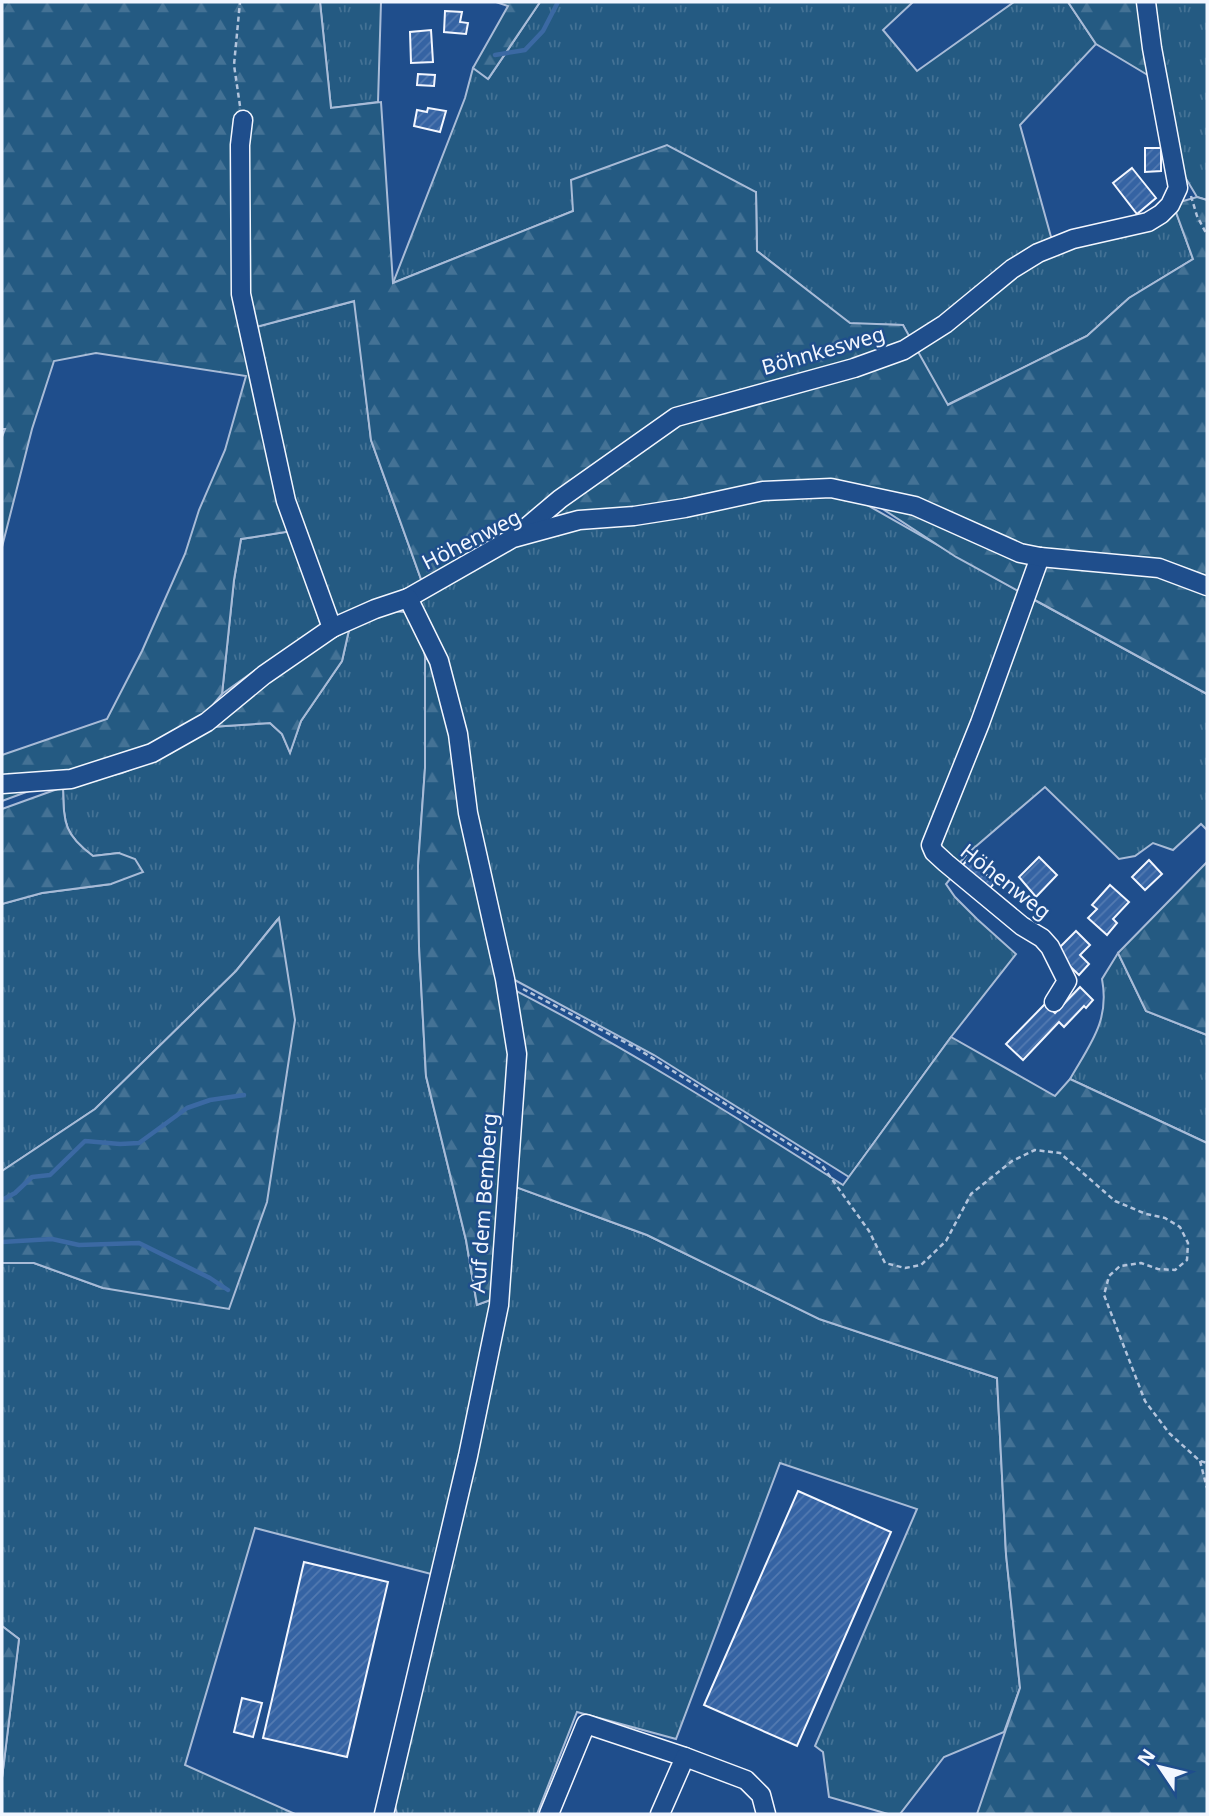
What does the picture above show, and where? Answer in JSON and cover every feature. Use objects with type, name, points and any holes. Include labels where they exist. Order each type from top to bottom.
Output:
[{"type":"street","points":[[1146,2],[1178,188]]},
{"type":"street","points":[[243,120],[240,145],[241,294],[286,501],[332,628]]},
{"type":"street","name":"Böhnkesweg","points":[[513,538],[560,499],[676,417],[854,368],[904,350],[945,324],[1012,269],[1038,253],[1073,239],[1148,222],[1170,205],[1178,188]]},
{"type":"street","name":"Höhenweg","points":[[2,784],[71,779],[152,753],[207,722],[264,675],[332,628],[408,598],[513,538],[579,520],[659,512],[763,491],[831,488],[915,506],[1020,553],[1159,568],[1207,586]]},
{"type":"street","name":"Höhenweg","points":[[1040,557],[980,723],[931,845],[934,852],[946,863],[1050,947],[1067,981],[1054,1002]]},
{"type":"street","name":"Auf dem Bemberg","points":[[384,1814],[468,1456],[499,1305],[517,1054],[505,979],[468,813],[458,734],[439,661],[408,598]]},
{"type":"street","points":[[548,1814],[586,1724],[685,1756],[746,1780],[761,1795],[766,1814]]},
{"type":"street","points":[[660,1814],[685,1756]]},
{"type":"path","points":[[240,2],[234,65],[243,120]]},
{"type":"path","points":[[1178,188],[1186,189],[1207,235]]},
{"type":"path","points":[[505,979],[638,1049],[821,1164],[869,1231],[885,1263],[905,1268],[921,1265],[946,1241],[971,1194],[1012,1161],[1035,1150],[1060,1153],[1115,1201],[1146,1214],[1165,1218],[1180,1227],[1188,1243],[1187,1260],[1175,1270],[1158,1269],[1142,1263],[1120,1266],[1109,1276],[1104,1295],[1145,1401],[1169,1433],[1199,1461],[1207,1463]]},
{"type":"path","points":[[1199,1461],[1207,1488]]},
{"type":"green space","points":[[2,2],[320,2],[331,108],[381,102],[393,283],[573,211],[571,180],[667,145],[756,192],[757,251],[850,323],[903,325],[948,405],[1087,336],[1129,298],[1193,259],[1173,204],[1197,197],[1207,200],[1207,694],[956,557],[843,483],[547,521],[422,582],[371,440],[354,301],[245,330],[292,531],[241,539],[222,694],[207,712],[164,741],[2,801],[2,755],[107,719],[142,651],[185,554],[199,510],[225,450],[246,376],[96,353],[54,361],[32,429],[2,547],[2,437],[5,429],[2,429]]},
{"type":"green space","points":[[320,2],[381,2],[378,102],[331,108]]},
{"type":"green space","points":[[496,2],[540,2],[488,79],[473,68],[508,6]]},
{"type":"green space","points":[[540,2],[913,2],[883,30],[917,71],[1014,2],[1068,2],[1096,44],[1020,125],[1053,244],[911,342],[903,325],[850,324],[757,251],[756,192],[573,211],[393,283],[465,98],[473,68],[489,78]]},
{"type":"green space","points":[[1068,2],[1149,2],[1156,80],[1096,44]]},
{"type":"green space","points":[[1149,2],[1207,2],[1207,200],[1197,197],[1182,172]]},
{"type":"green space","points":[[1173,204],[1193,259],[1129,298],[1087,336],[947,405],[914,347],[1012,271]]},
{"type":"green space","points":[[355,301],[371,440],[422,582],[340,619],[328,608],[277,442],[251,328]]},
{"type":"green space","points":[[763,497],[853,497],[1024,594],[926,847],[955,873],[946,884],[955,897],[1016,954],[951,1037],[849,1177],[654,1055],[511,978],[484,859],[464,722],[453,687],[419,609],[422,599],[514,545],[541,535]]},
{"type":"green space","points":[[292,531],[321,626],[222,694],[241,539]]},
{"type":"green space","points":[[1031,598],[1207,694],[1207,830],[1201,824],[1173,850],[1153,843],[1135,856],[1119,859],[1045,787],[967,854],[957,866],[940,851],[938,838]]},
{"type":"green space","points":[[389,611],[405,612],[423,644],[425,657],[425,768],[418,867],[426,1076],[466,1240],[477,1305],[493,1299],[435,1575],[255,1528],[185,1765],[295,1814],[2,1814],[2,1778],[19,1639],[2,1626],[2,1263],[34,1263],[103,1288],[278,919],[236,971],[95,1109],[2,1171],[2,904],[42,893],[111,884],[119,853],[93,856],[76,841],[65,818],[63,787],[122,773],[171,753],[210,727],[270,723],[282,734],[290,752],[301,721],[342,661],[349,630]]},
{"type":"green space","points":[[349,630],[342,661],[301,721],[290,753],[282,734],[270,723],[210,727],[294,662]]},
{"type":"green space","points":[[425,657],[434,666],[507,986],[635,1057],[843,1185],[951,1037],[1055,1096],[1070,1079],[1207,1143],[1207,1814],[977,1814],[1020,1688],[1006,1554],[997,1378],[819,1319],[647,1235],[516,1187],[498,1199],[493,1299],[477,1305],[466,1240],[426,1076],[418,866],[425,768]]},
{"type":"green space","points":[[63,787],[65,818],[76,841],[93,856],[119,853],[135,859],[143,872],[111,884],[42,893],[2,904],[2,809]]},
{"type":"green space","points":[[1207,862],[1207,1035],[1146,1011],[1118,953]]},
{"type":"green space","points":[[279,918],[295,1020],[267,1202],[229,1309],[103,1288],[34,1263],[2,1263],[2,1171],[95,1109],[236,971]]},
{"type":"green space","points":[[1118,953],[1146,1011],[1207,1035],[1207,1143],[1070,1079],[1101,1020],[1104,994],[1102,979]]},
{"type":"green space","points":[[516,1187],[647,1235],[820,1319],[997,1378],[1006,1554],[1020,1688],[1004,1732],[944,1757],[900,1814],[888,1814],[829,1797],[823,1752],[815,1746],[917,1509],[780,1463],[676,1739],[577,1712],[537,1814],[397,1814],[394,1801]]},
{"type":"green space","points":[[2,1626],[19,1639],[2,1778]]},
{"type":"building","points":[[445,11],[462,12],[460,22],[468,23],[466,34],[444,32]]},
{"type":"building","points":[[431,30],[433,62],[411,63],[410,32]]},
{"type":"building","points":[[418,74],[435,75],[434,86],[417,85]]},
{"type":"building","points":[[428,108],[446,111],[440,132],[414,126],[417,110],[427,112]]},
{"type":"building","points":[[1145,148],[1161,148],[1161,171],[1145,172]]},
{"type":"building","points":[[1132,168],[1156,198],[1137,214],[1113,183]]},
{"type":"building","points":[[1039,857],[1057,875],[1036,897],[1019,877]]},
{"type":"building","points":[[968,859],[995,882],[987,892],[961,867]]},
{"type":"building","points":[[1149,860],[1162,874],[1145,890],[1132,877]]},
{"type":"building","points":[[1110,885],[1129,902],[1113,919],[1117,923],[1107,935],[1088,918],[1097,909],[1092,905]]},
{"type":"building","points":[[1076,931],[1090,945],[1080,955],[1089,964],[1079,975],[1055,952]]},
{"type":"building","points":[[1080,987],[1093,1000],[1064,1027],[1059,1022],[1023,1060],[1006,1044],[1045,1004],[1055,1013]]},
{"type":"building","points":[[798,1491],[891,1532],[797,1746],[704,1705]]},
{"type":"building","points":[[304,1562],[388,1582],[347,1757],[263,1738]]},
{"type":"building","points":[[242,1698],[262,1703],[253,1737],[234,1732]]},
{"type":"waterway","points":[[495,55],[525,50],[543,31],[558,2]]},
{"type":"waterway","points":[[2,1200],[15,1193],[32,1177],[50,1175],[85,1141],[139,1143],[187,1108],[210,1100],[244,1095]]},
{"type":"waterway","points":[[2,1242],[52,1239],[79,1245],[139,1243],[210,1278],[228,1290]]}]
